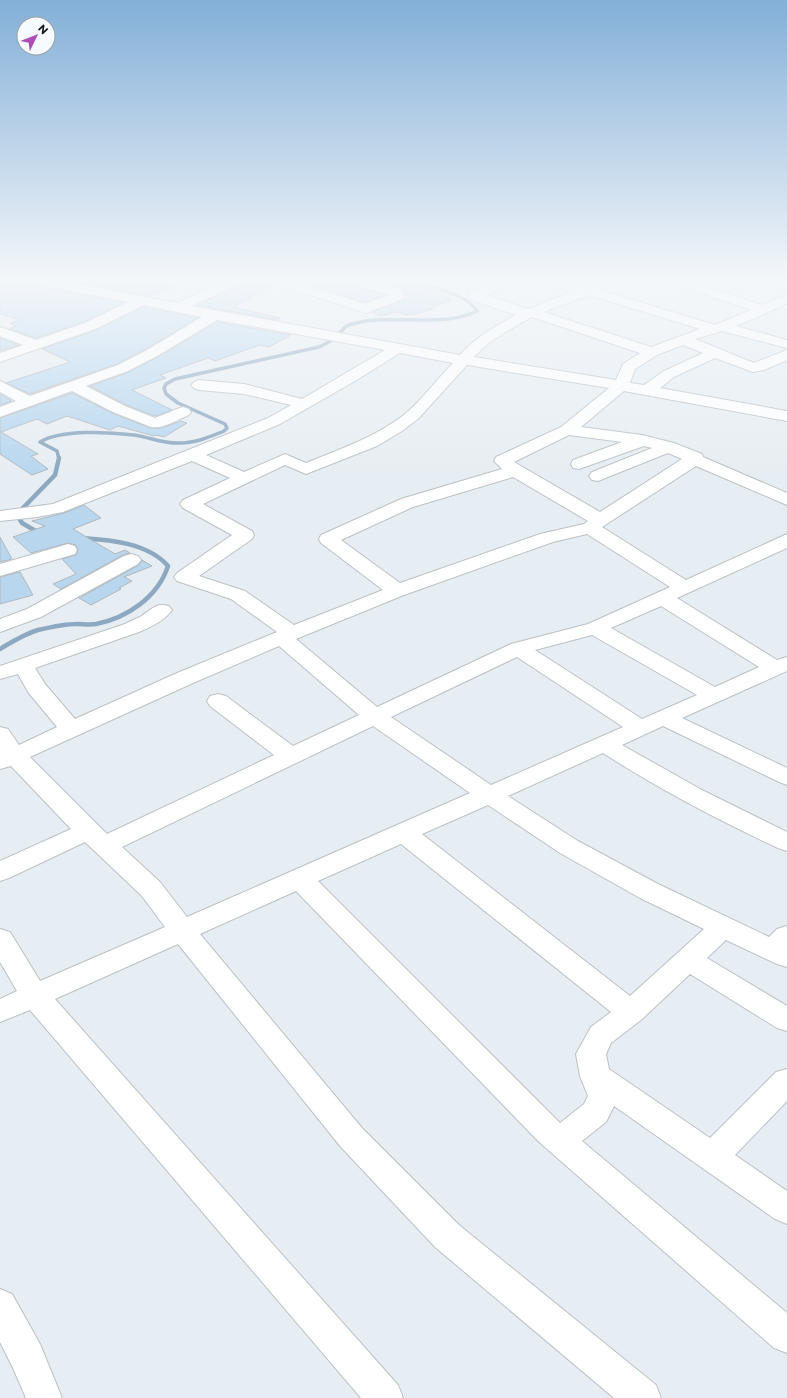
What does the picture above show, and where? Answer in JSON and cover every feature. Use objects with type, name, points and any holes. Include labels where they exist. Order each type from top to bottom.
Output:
[{"type":"street","points":[[29,342],[36,345]]},
{"type":"street","points":[[0,358],[43,342]]},
{"type":"street","points":[[0,412],[123,368],[170,342]]},
{"type":"street","points":[[366,342],[463,360],[647,390],[787,416]]},
{"type":"street","points":[[481,342],[412,416],[396,428],[371,442],[306,469],[285,459],[189,504],[245,535],[184,577],[238,595],[287,635],[374,716],[569,847],[649,891],[724,926],[782,948]]},
{"type":"street","points":[[621,342],[652,352]]},
{"type":"street","points":[[678,342],[652,352],[628,367],[621,386],[567,430],[502,461],[684,587]]},
{"type":"street","points":[[696,342],[714,353],[753,368],[783,359]]},
{"type":"street","points":[[703,342],[740,353],[783,359]]},
{"type":"street","points":[[0,516],[57,508],[244,434],[285,416],[398,348]]},
{"type":"street","points":[[647,390],[669,374],[714,353]]},
{"type":"street","points":[[199,385],[244,389],[305,404]]},
{"type":"street","points":[[0,386],[30,402]]},
{"type":"street","points":[[72,386],[119,409],[152,422],[157,423],[183,412]]},
{"type":"street","points":[[567,430],[642,440],[668,447],[696,458],[787,500]]},
{"type":"street","points":[[579,464],[642,440]]},
{"type":"street","points":[[598,476],[668,447]]},
{"type":"street","points":[[191,454],[243,478]]},
{"type":"street","points":[[644,1398],[447,1236],[351,1137],[182,930],[151,889],[5,750],[71,729],[185,678],[397,591],[547,538],[595,524],[696,458]]},
{"type":"street","points":[[397,591],[328,539],[407,503],[515,471]]},
{"type":"street","points":[[0,872],[96,838],[291,756],[518,648],[595,628],[787,540]]},
{"type":"street","points":[[0,570],[68,550]]},
{"type":"street","points":[[0,626],[34,613],[131,560]]},
{"type":"street","points":[[661,597],[781,665]]},
{"type":"street","points":[[0,673],[132,628],[147,621],[162,610]]},
{"type":"street","points":[[595,628],[713,695]]},
{"type":"street","points":[[518,648],[639,727]]},
{"type":"street","points":[[23,665],[36,687],[71,729]]},
{"type":"street","points":[[0,1011],[781,665]]},
{"type":"street","points":[[218,702],[291,756]]},
{"type":"street","points":[[662,717],[787,777]]},
{"type":"street","points":[[603,743],[651,773],[706,804],[787,842]]},
{"type":"street","points":[[403,832],[631,1012]]},
{"type":"street","points":[[299,878],[560,1141],[787,1336]]},
{"type":"street","points":[[560,1141],[595,1113],[603,1096],[595,1076],[591,1054],[601,1035],[631,1012],[724,926]]},
{"type":"street","points":[[0,939],[35,996],[385,1398]]},
{"type":"street","points":[[688,959],[787,1020]]},
{"type":"street","points":[[595,1076],[787,1209]]},
{"type":"street","points":[[712,1157],[787,1081]]},
{"type":"street","points":[[0,1306],[27,1357],[44,1398]]},
{"type":"building","points":[[0,342],[12,342],[19,345],[0,351]]},
{"type":"building","points":[[61,342],[157,342],[117,364],[30,394],[6,383],[70,362],[42,349]]},
{"type":"building","points":[[183,342],[278,342],[269,347],[260,345],[215,361],[208,358],[160,375],[166,378],[132,390],[172,410],[155,416],[126,405],[90,386],[129,372]]},
{"type":"building","points":[[72,393],[112,413],[150,428],[161,428],[181,421],[187,423],[164,437],[154,436],[118,426],[110,430],[67,416],[47,424],[37,419],[1,432],[38,454],[31,456],[48,469],[32,475],[0,454],[0,418]]},
{"type":"building","points":[[0,394],[12,401],[0,405]]},
{"type":"building","points":[[84,505],[101,518],[73,529],[115,554],[125,550],[130,553],[123,555],[61,589],[53,584],[76,574],[62,559],[76,555],[78,551],[76,545],[68,543],[31,553],[13,537],[45,526],[32,521],[64,513]]},
{"type":"building","points":[[0,537],[12,559],[0,562]]},
{"type":"building","points":[[142,560],[152,566],[124,577],[132,581],[119,588],[121,589],[91,605],[79,598],[139,565]]},
{"type":"building","points":[[20,572],[33,595],[0,604],[0,577]]},
{"type":"waterway","points":[[59,459],[57,451],[40,442],[60,435],[99,432],[134,435],[174,443],[186,443],[224,431],[227,428],[225,424],[178,403],[166,394],[164,388],[166,384],[175,379],[319,347],[329,342]]},
{"type":"waterway","points":[[39,533],[22,523],[19,518],[22,509],[55,475],[59,459]]},
{"type":"waterway","points":[[0,649],[23,636],[38,630],[67,625],[96,624],[119,617],[130,611],[149,596],[157,587],[168,566],[160,558],[150,552],[128,544],[82,538]]}]
